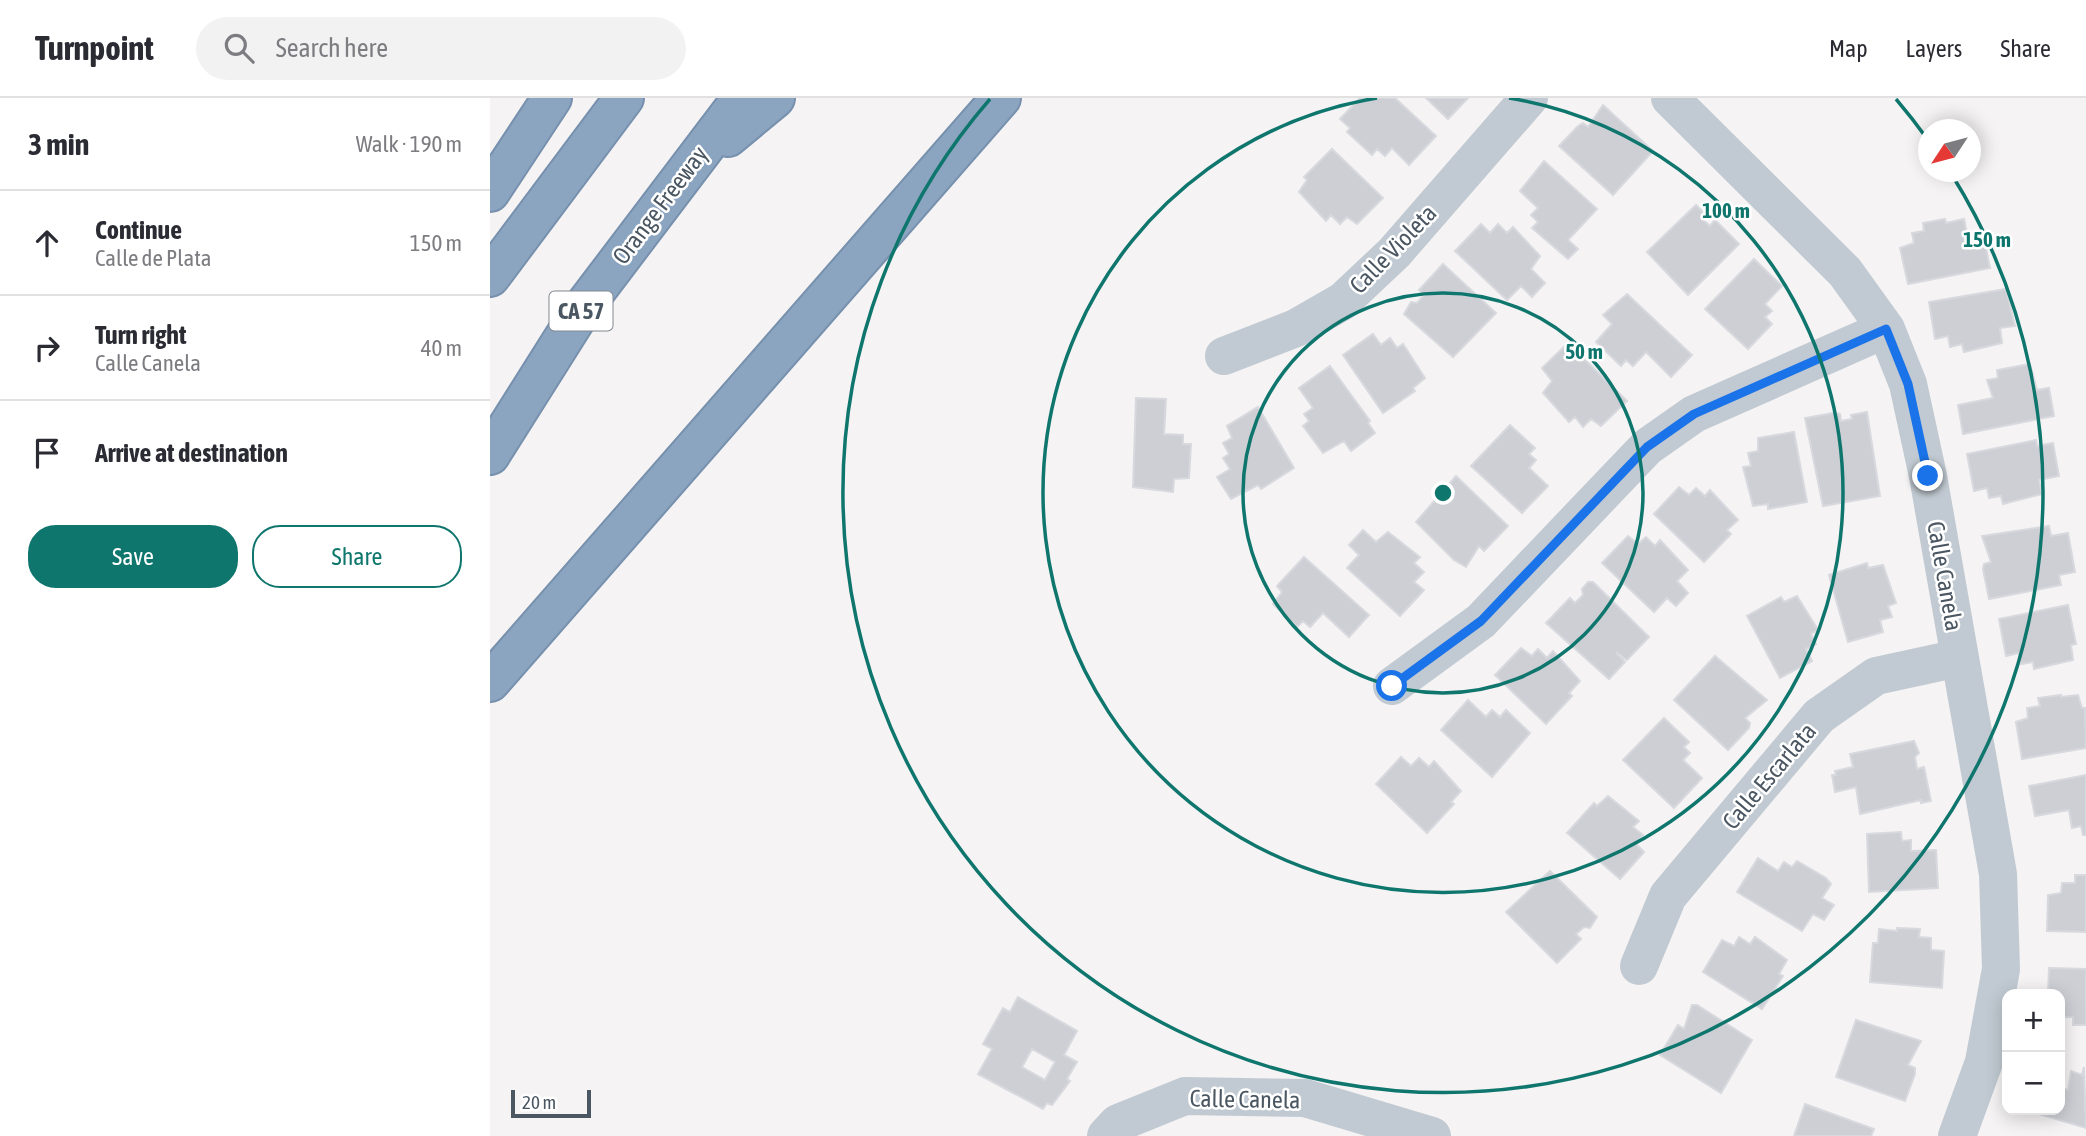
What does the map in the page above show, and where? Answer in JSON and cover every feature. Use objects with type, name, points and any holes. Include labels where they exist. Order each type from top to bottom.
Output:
[{"type":"highway","points":[[490,192],[552,98]]},
{"type":"highway","points":[[490,277],[624,98]]},
{"type":"highway","name":"Orange Freeway","points":[[490,455],[582,309],[742,98]]},
{"type":"highway","points":[[683,174],[775,98]]},
{"type":"highway","points":[[490,682],[1001,98]]},
{"type":"street","name":"Calle Violeta","points":[[1224,356],[1296,328],[1343,302],[1394,253],[1529,98]]},
{"type":"street","name":"Calle Canela","points":[[1671,98],[1845,272],[1886,329],[1908,384],[1928,476],[1998,874],[2001,969],[1984,1062],[1957,1136]]},
{"type":"street","points":[[1392,686],[1481,621],[1647,447],[1694,414],[1886,329]]},
{"type":"street","name":"Calle Escarlata","points":[[1639,966],[1668,896],[1819,716],[1877,676],[1959,658]]},
{"type":"street","name":"Calle Canela","points":[[1106,1136],[1118,1123],[1185,1096],[1305,1098],[1432,1136]]},
{"type":"building","points":[[1360,98],[1395,98],[1436,136],[1409,165],[1392,148],[1385,156],[1377,149],[1372,155],[1347,132],[1350,128],[1340,119]]},
{"type":"building","points":[[1426,98],[1468,98],[1448,119]]},
{"type":"building","points":[[1603,105],[1653,151],[1613,195],[1559,146],[1578,126],[1583,123],[1588,127]]},
{"type":"building","points":[[1332,149],[1383,198],[1357,224],[1347,217],[1340,224],[1331,215],[1326,221],[1299,192],[1307,180],[1304,177]]},
{"type":"building","points":[[1544,161],[1597,209],[1568,240],[1578,249],[1568,259],[1532,228],[1538,222],[1531,215],[1538,208],[1520,191]]},
{"type":"building","points":[[1696,205],[1703,212],[1701,218],[1710,226],[1715,220],[1739,244],[1688,295],[1647,252]]},
{"type":"building","points":[[1945,219],[1946,223],[1964,219],[1967,234],[1983,233],[1990,268],[1908,284],[1900,248],[1914,243],[1912,233],[1924,231],[1923,223]]},
{"type":"building","points":[[1481,224],[1490,233],[1498,224],[1507,233],[1513,227],[1540,256],[1531,269],[1545,283],[1532,297],[1521,286],[1507,300],[1455,251]]},
{"type":"building","points":[[1754,259],[1782,286],[1765,304],[1772,311],[1765,317],[1772,324],[1748,349],[1705,309]]},
{"type":"building","points":[[1443,264],[1496,313],[1453,357],[1404,314],[1411,302],[1417,303],[1424,295],[1419,290]]},
{"type":"building","points":[[2006,289],[2015,326],[2000,328],[2002,343],[1964,352],[1962,344],[1950,347],[1948,336],[1935,339],[1929,302]]},
{"type":"building","points":[[1627,294],[1692,355],[1671,377],[1646,352],[1633,366],[1626,360],[1621,366],[1596,342],[1612,324],[1603,315]]},
{"type":"building","points":[[1373,334],[1381,345],[1390,338],[1397,348],[1403,344],[1425,378],[1413,388],[1415,391],[1383,413],[1343,355]]},
{"type":"building","points":[[1568,343],[1627,401],[1601,426],[1591,419],[1583,427],[1575,417],[1569,422],[1543,393],[1552,381],[1542,368]]},
{"type":"building","points":[[2030,364],[2037,390],[2049,388],[2054,416],[1963,434],[1958,405],[1993,398],[1987,380],[1998,378],[1997,370]]},
{"type":"building","points":[[1330,366],[1370,421],[1368,423],[1375,433],[1351,451],[1344,441],[1323,453],[1303,426],[1309,421],[1304,414],[1313,408],[1299,388]]},
{"type":"building","points":[[1136,398],[1166,399],[1164,434],[1183,435],[1183,444],[1191,444],[1189,478],[1174,479],[1173,492],[1133,487]]},
{"type":"building","points":[[1258,407],[1294,468],[1261,489],[1258,485],[1231,499],[1217,477],[1230,469],[1223,458],[1229,454],[1223,443],[1232,438],[1227,426]]},
{"type":"building","points":[[1867,412],[1880,496],[1823,506],[1805,418],[1833,413],[1840,414],[1841,421],[1852,419],[1851,415]]},
{"type":"building","points":[[1510,425],[1535,448],[1529,454],[1536,460],[1529,468],[1548,486],[1522,513],[1471,466]]},
{"type":"building","points":[[1794,432],[1807,502],[1768,509],[1768,504],[1753,506],[1743,467],[1751,466],[1748,453],[1758,451],[1758,438]]},
{"type":"building","points":[[2036,440],[2037,446],[2053,443],[2059,476],[2039,480],[2042,494],[2003,504],[2001,496],[1989,498],[1987,488],[1974,491],[1967,454]]},
{"type":"building","points":[[1456,476],[1508,526],[1484,551],[1479,546],[1466,567],[1454,560],[1416,522]]},
{"type":"building","points":[[1679,487],[1689,495],[1696,488],[1705,496],[1710,490],[1738,520],[1727,530],[1731,534],[1704,562],[1654,514]]},
{"type":"building","points":[[2049,526],[2051,536],[2068,533],[2075,572],[2059,575],[2061,585],[1989,599],[1983,569],[1984,564],[1991,562],[1982,536]]},
{"type":"building","points":[[1363,530],[1376,542],[1388,532],[1420,557],[1414,563],[1424,572],[1414,582],[1424,590],[1400,616],[1347,568],[1359,555],[1349,545]]},
{"type":"building","points":[[1628,536],[1638,544],[1646,537],[1655,546],[1660,540],[1688,570],[1677,581],[1688,593],[1676,606],[1667,598],[1654,612],[1602,563]]},
{"type":"building","points":[[1304,557],[1369,615],[1349,637],[1323,613],[1310,627],[1303,621],[1297,627],[1273,604],[1282,592],[1277,586]]},
{"type":"building","points":[[1867,563],[1868,568],[1883,565],[1896,603],[1888,606],[1892,617],[1880,620],[1883,632],[1848,642],[1829,575]]},
{"type":"building","points":[[1588,582],[1593,582],[1649,637],[1627,660],[1616,652],[1625,662],[1609,679],[1546,623],[1570,598],[1575,603],[1583,595],[1582,589]]},
{"type":"building","points":[[1797,596],[1818,630],[1811,634],[1816,644],[1806,649],[1812,661],[1780,678],[1747,616],[1781,597],[1784,602]]},
{"type":"building","points":[[2068,605],[2076,644],[2071,645],[2073,660],[2034,669],[2033,662],[2021,664],[2019,653],[2006,656],[1999,619]]},
{"type":"building","points":[[1521,648],[1532,656],[1538,649],[1547,658],[1553,651],[1580,681],[1569,693],[1572,696],[1546,724],[1495,675]]},
{"type":"building","points":[[1715,656],[1767,700],[1745,718],[1750,723],[1749,728],[1728,750],[1674,700]]},
{"type":"building","points":[[2078,695],[2082,708],[2085,708],[2086,748],[2022,759],[2016,722],[2028,718],[2027,708],[2040,706],[2038,698]]},
{"type":"building","points":[[1468,700],[1486,717],[1492,710],[1500,717],[1506,710],[1530,733],[1492,777],[1441,730]]},
{"type":"building","points":[[1664,718],[1689,742],[1684,747],[1690,753],[1683,760],[1702,778],[1674,808],[1623,760]]},
{"type":"building","points":[[1914,741],[1919,753],[1915,757],[1917,769],[1924,767],[1931,801],[1921,803],[1921,800],[1860,814],[1856,787],[1835,792],[1832,775],[1836,775],[1835,771],[1853,767],[1850,754]]},
{"type":"building","points":[[1401,757],[1411,766],[1419,758],[1429,767],[1434,761],[1461,791],[1451,802],[1454,804],[1427,833],[1376,784]]},
{"type":"building","points":[[2086,775],[2086,835],[2083,835],[2081,826],[2072,828],[2069,810],[2035,816],[2029,786]]},
{"type":"building","points":[[1608,796],[1639,821],[1633,827],[1643,835],[1636,844],[1644,852],[1620,879],[1567,833],[1594,803],[1597,806]]},
{"type":"building","points":[[1901,832],[1902,841],[1911,840],[1911,851],[1936,850],[1938,888],[1869,892],[1867,834]]},
{"type":"building","points":[[1758,858],[1778,871],[1784,862],[1792,867],[1797,861],[1826,878],[1831,884],[1822,898],[1834,905],[1824,920],[1813,914],[1802,931],[1737,892]]},
{"type":"building","points":[[1550,871],[1597,917],[1590,928],[1584,927],[1576,934],[1581,939],[1557,963],[1506,912]]},
{"type":"building","points":[[2075,875],[2086,875],[2086,932],[2047,931],[2048,895],[2061,893],[2062,883],[2075,883]]},
{"type":"building","points":[[1897,928],[1920,929],[1919,937],[1931,938],[1931,950],[1944,951],[1942,988],[1870,982],[1873,943],[1878,943],[1879,929],[1897,931]]},
{"type":"building","points":[[1739,937],[1750,944],[1755,937],[1787,960],[1779,974],[1783,976],[1762,1009],[1703,972],[1722,940],[1734,946]]},
{"type":"building","points":[[2049,968],[2086,969],[2086,1025],[2073,1025],[2073,1017],[2065,1017],[2065,989],[2048,989]]},
{"type":"building","points":[[1018,997],[1077,1031],[1064,1055],[1077,1062],[1067,1079],[1070,1081],[1052,1105],[1047,1103],[1043,1109],[978,1074],[992,1049],[983,1044],[1003,1008],[1010,1012]],"holes":[[[1032,1049],[1055,1062],[1045,1080],[1022,1067]]]},
{"type":"building","points":[[1692,1005],[1697,1005],[1752,1040],[1721,1093],[1660,1055],[1678,1025],[1684,1029]]},
{"type":"building","points":[[1856,1020],[1921,1041],[1908,1065],[1915,1068],[1915,1074],[1905,1101],[1836,1077]]},
{"type":"building","points":[[2084,1067],[2086,1128],[2042,1115],[2065,1115],[2065,1089],[2068,1090],[2071,1071],[2082,1075]]},
{"type":"building","points":[[1805,1104],[1874,1129],[1871,1136],[1794,1136]]},
{"type":"route","points":[[1392,686],[1481,621],[1647,447],[1694,414],[1886,329],[1908,384],[1928,476]]}]
